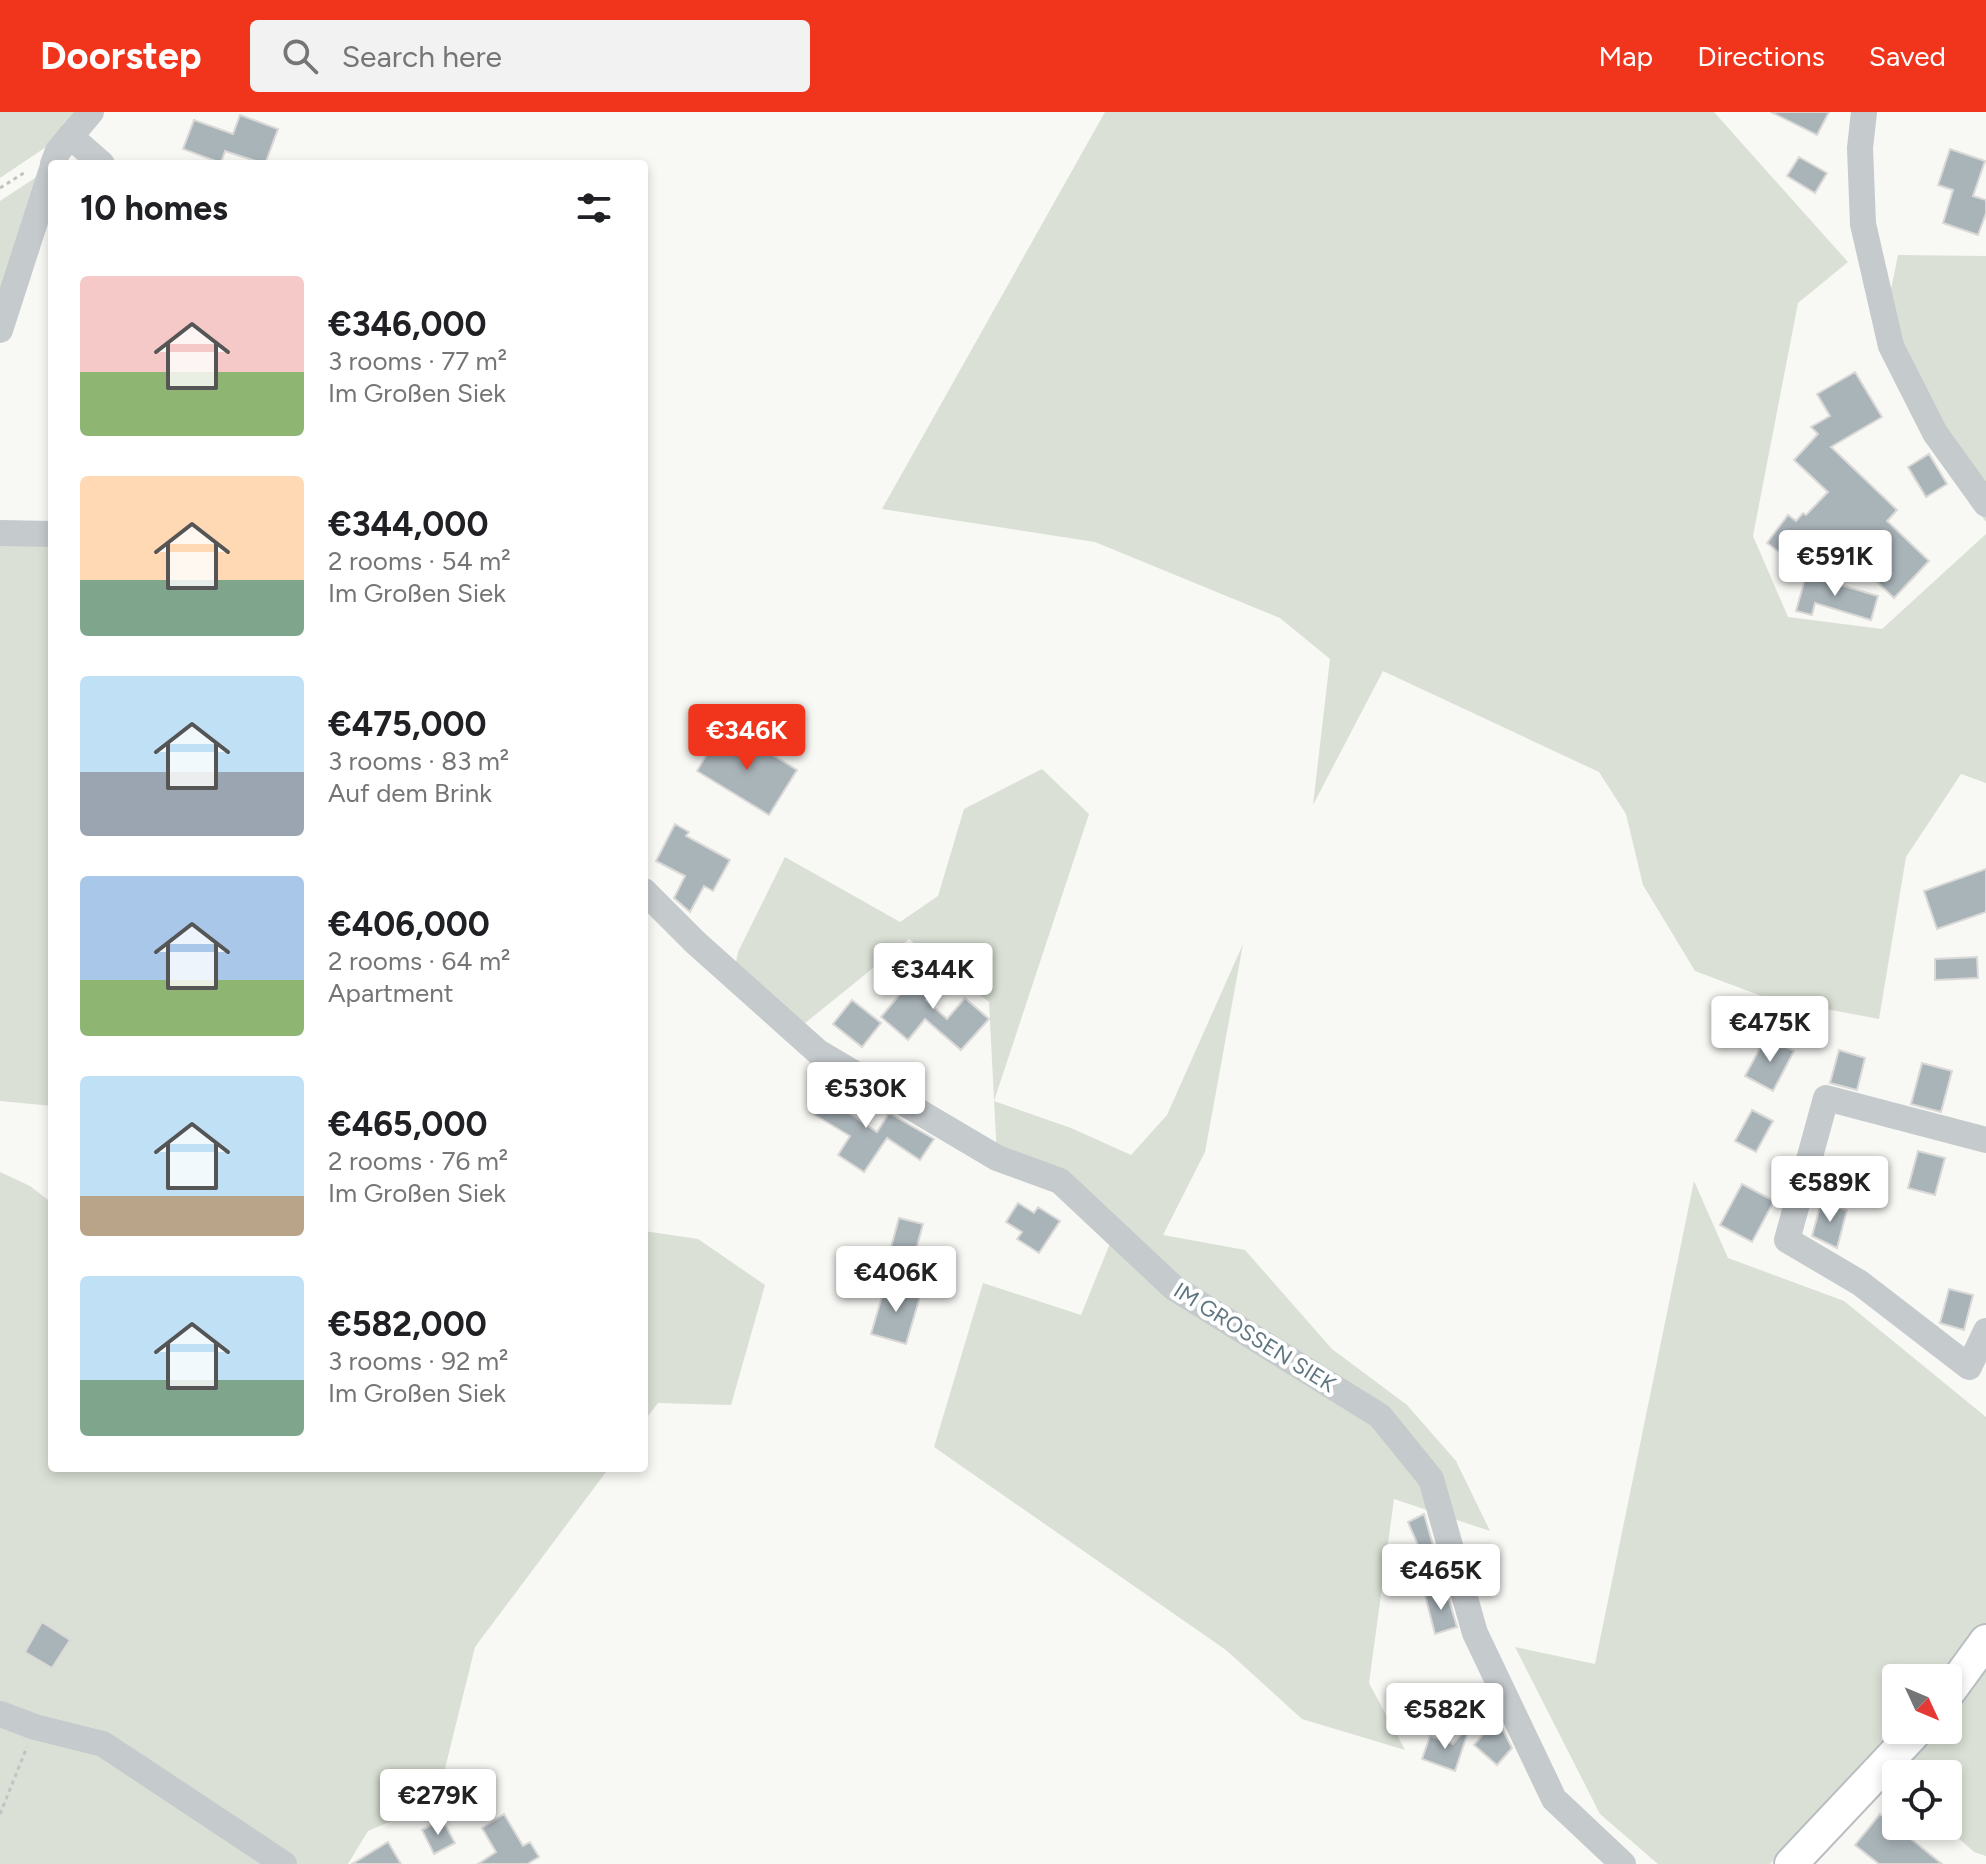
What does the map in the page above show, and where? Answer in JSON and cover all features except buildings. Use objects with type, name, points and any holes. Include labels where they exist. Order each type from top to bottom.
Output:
[{"type":"main road","points":[[1962,1674],[1986,1641]]},
{"type":"main road","points":[[1791,1864],[1904,1744]]},
{"type":"street","points":[[55,160],[58,151],[91,112]]},
{"type":"street","points":[[1864,112],[1860,148],[1863,224],[1891,346],[1935,433],[1986,504]]},
{"type":"street","points":[[70,136],[97,160]]},
{"type":"street","points":[[0,330],[48,181]]},
{"type":"street","points":[[0,533],[48,534]]},
{"type":"street","name":"IM GROSSEN SIEK","points":[[648,895],[696,943],[818,1052],[997,1158],[1060,1181],[1174,1288],[1380,1416],[1431,1479],[1475,1633],[1554,1799],[1623,1864]]},
{"type":"street","points":[[1986,1140],[1826,1098],[1787,1240],[1860,1283],[1969,1367],[1986,1331]]},
{"type":"street","points":[[0,1714],[35,1727],[103,1744],[284,1864]]},
{"type":"path","points":[[0,1814],[35,1727]]},
{"type":"shaded area","points":[[0,112],[80,112],[52,143],[0,178]]},
{"type":"shaded area","points":[[1105,112],[1714,112],[1848,262],[1798,303],[1753,536],[1788,617],[1882,629],[1986,534],[1986,783],[1961,774],[1906,857],[1879,1019],[1767,998],[1695,971],[1643,885],[1626,814],[1599,772],[1383,671],[1313,805],[1330,659],[1280,618],[1095,542],[882,509]]},
{"type":"shaded area","points":[[41,174],[0,314],[0,201]]},
{"type":"shaded area","points":[[1898,255],[1986,256],[1986,522],[1958,484],[1879,348]]},
{"type":"shaded area","points":[[0,538],[48,540],[48,1106],[0,1101]]},
{"type":"shaded area","points":[[1042,769],[1089,814],[994,1101],[989,1002],[909,939],[804,1024],[736,962],[738,952],[785,857],[900,922],[938,896],[964,809]]},
{"type":"shaded area","points":[[1243,944],[1205,1152],[1163,1235],[1245,1250],[1332,1349],[1407,1405],[1456,1461],[1490,1531],[1394,1499],[1369,1683],[1405,1750],[1302,1719],[1226,1650],[934,1447],[983,1283],[1081,1315],[1115,1231],[1060,1181],[997,1158],[994,1101],[1071,1128],[1131,1155],[1167,1115]]},
{"type":"shaded area","points":[[0,1172],[30,1186],[48,1200],[48,1472],[606,1472],[475,1647],[437,1801],[368,1831],[348,1864],[0,1864]]},
{"type":"shaded area","points":[[1694,1181],[1728,1258],[1844,1301],[1986,1417],[1986,1856],[1974,1852],[1961,1840],[1962,1760],[1882,1760],[1882,1770],[1867,1757],[1770,1864],[1658,1864],[1600,1814],[1515,1647],[1595,1664]]},
{"type":"shaded area","points":[[648,1232],[698,1239],[765,1285],[731,1405],[658,1403],[648,1416]]}]
